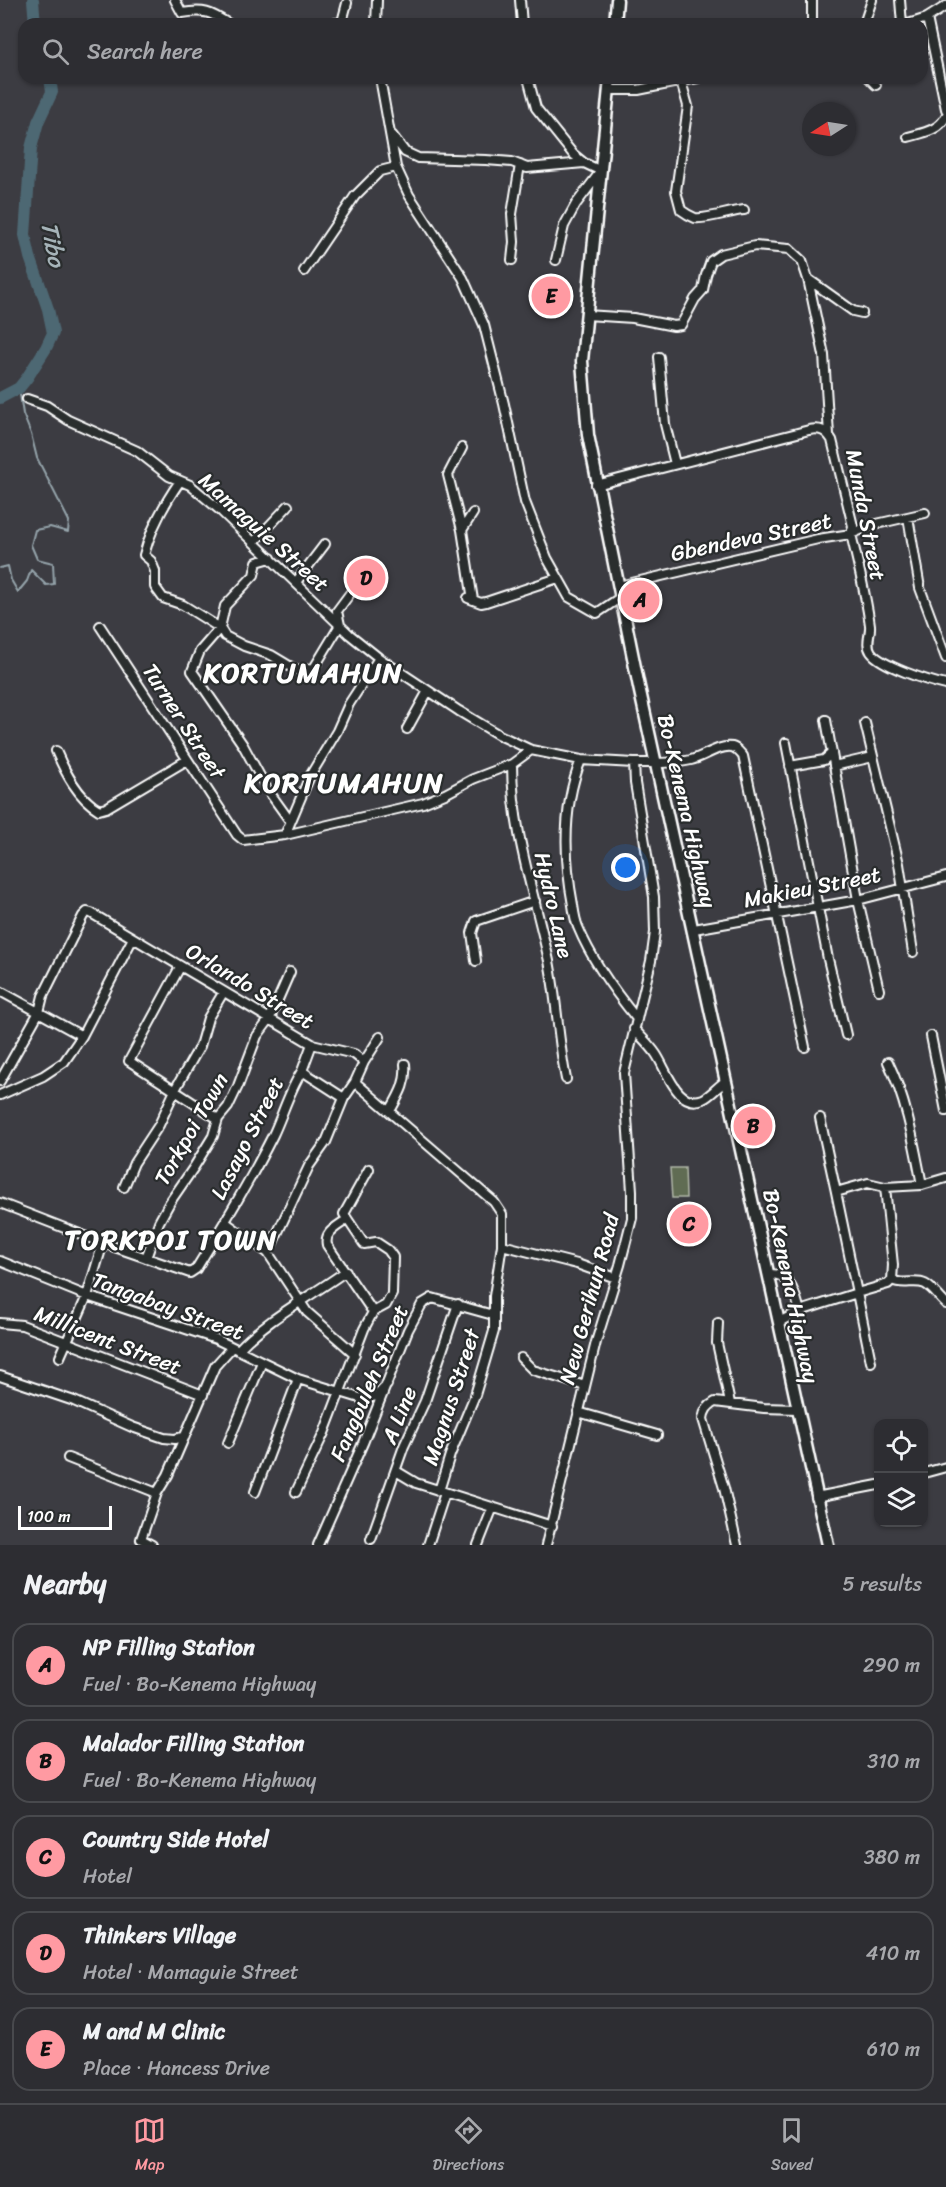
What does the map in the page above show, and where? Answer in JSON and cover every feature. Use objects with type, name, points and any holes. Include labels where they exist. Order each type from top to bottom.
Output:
[{"type":"highway","points":[[616,18],[617,0]]},
{"type":"highway","name":"Bo-Kenema Highway","points":[[610,84],[582,361],[588,435],[596,485],[656,764],[828,1545]]},
{"type":"street","points":[[175,0],[182,13],[197,10],[209,11],[220,18]]},
{"type":"street","points":[[376,18],[377,0]]},
{"type":"street","points":[[519,0],[521,18]]},
{"type":"street","points":[[812,0],[812,18]]},
{"type":"street","points":[[866,18],[872,0]]},
{"type":"street","points":[[900,0],[902,18]]},
{"type":"street","points":[[343,18],[347,3]]},
{"type":"street","points":[[927,18],[946,6]]},
{"type":"street","points":[[928,23],[946,109]]},
{"type":"street","points":[[381,84],[396,167],[409,195],[463,278],[484,324],[500,383],[525,502],[547,558],[558,578],[486,602],[481,603],[471,599],[462,530],[448,475],[462,448]]},
{"type":"street","points":[[530,84],[536,108],[573,154],[584,163],[601,171],[576,204],[564,226],[556,260]]},
{"type":"street","points":[[609,90],[638,90],[667,84]]},
{"type":"street","points":[[682,84],[688,106],[676,191],[681,210],[696,218],[744,210]]},
{"type":"street","points":[[908,137],[942,124],[946,116]]},
{"type":"street","points":[[389,131],[405,152],[418,158],[512,162],[527,168],[584,163]]},
{"type":"street","points":[[512,260],[514,242],[512,214],[520,165]]},
{"type":"street","points":[[304,272],[355,196],[380,171],[396,167]]},
{"type":"street","points":[[586,315],[633,318],[674,326],[681,325],[695,299],[703,290],[711,261],[721,254],[746,247],[789,249],[802,261],[808,279],[824,355],[829,435]]},
{"type":"street","points":[[808,279],[853,311],[862,313]]},
{"type":"street","points":[[659,357],[665,424],[675,464]]},
{"type":"street","name":"Mamaguie Street","points":[[27,399],[47,406],[68,420],[137,451],[169,476],[190,485],[254,542],[340,625],[379,658],[429,692],[500,735],[531,750],[581,760],[634,763]]},
{"type":"street","name":"Munda Street","points":[[596,485],[808,430],[821,430],[832,440],[853,526],[852,534],[871,628],[867,645],[880,660],[928,681],[946,685]]},
{"type":"street","points":[[180,481],[150,534],[144,555],[151,561],[155,571],[155,587],[163,598],[183,605],[220,628],[225,636],[284,661],[296,670],[314,668],[340,625],[337,611],[369,568]]},
{"type":"street","points":[[254,542],[288,506]]},
{"type":"street","points":[[462,530],[473,513]]},
{"type":"street","name":"Gbendeva Street","points":[[558,578],[569,597],[597,613],[620,591],[818,539],[852,534],[872,525],[926,513]]},
{"type":"street","points":[[908,517],[920,588],[946,658]]},
{"type":"street","points":[[296,582],[325,544]]},
{"type":"street","points":[[271,558],[257,562],[254,575],[225,606],[220,628],[201,651],[192,671],[243,745],[267,789],[290,821]]},
{"type":"street","name":"Turner Street","points":[[100,626],[237,835],[243,840],[285,835],[423,803],[472,779],[512,764]]},
{"type":"street","points":[[285,835],[310,776],[337,731],[349,704],[379,658]]},
{"type":"street","points":[[407,729],[429,692]]},
{"type":"street","points":[[826,720],[858,900],[879,990]]},
{"type":"street","points":[[865,723],[898,864],[914,952]]},
{"type":"street","points":[[786,743],[846,1035]]},
{"type":"street","points":[[634,763],[656,764],[692,760],[732,747],[743,756],[805,1047]]},
{"type":"street","points":[[512,764],[531,750]]},
{"type":"street","points":[[56,752],[66,773],[92,806],[99,810],[187,760]]},
{"type":"street","points":[[790,766],[824,760],[832,753]]},
{"type":"street","points":[[834,766],[873,757]]},
{"type":"street","points":[[581,760],[569,808],[568,874],[577,925],[597,964],[637,1019]]},
{"type":"street","name":"New Gerihun Road","points":[[546,1545],[598,1332],[629,1236],[632,1218],[624,1073],[651,961],[654,920],[654,897],[634,763]]},
{"type":"street","name":"Hydro Lane","points":[[512,764],[512,789],[522,847],[552,977],[559,1046],[566,1079]]},
{"type":"street","name":"Makieu Street","points":[[694,929],[858,900],[946,878]]},
{"type":"street","points":[[476,961],[472,933],[476,921],[535,901]]},
{"type":"street","name":"Orlando Street","points":[[39,1012],[43,996],[87,912],[312,1044],[354,1054],[364,1062]]},
{"type":"street","points":[[0,1095],[43,1076],[64,1062],[82,1036],[133,938]]},
{"type":"street","points":[[180,967],[129,1061],[218,1119]]},
{"type":"street","name":"Torkpoi Town","points":[[146,1257],[170,1202],[213,1136],[218,1119],[228,1107],[257,1036],[269,1020],[290,972]]},
{"type":"street","points":[[0,991],[82,1036]]},
{"type":"street","points":[[124,1187],[134,1163],[159,1125],[200,1046],[208,1018],[223,993]]},
{"type":"street","points":[[0,1082],[39,1012]]},
{"type":"street","points":[[634,1029],[654,1052],[673,1086],[683,1097],[691,1100],[703,1099],[726,1081]]},
{"type":"street","points":[[931,1036],[946,1111]]},
{"type":"street","points":[[268,1253],[309,1166],[326,1142],[344,1098],[380,1037]]},
{"type":"street","points":[[302,1071],[312,1044]]},
{"type":"street","points":[[888,1062],[906,1108],[922,1185]]},
{"type":"street","points":[[390,1112],[403,1088],[406,1074],[405,1064]]},
{"type":"street","name":"Lasayo Street","points":[[0,1203],[103,1243],[190,1273],[196,1269],[225,1222],[273,1134],[293,1086],[302,1071],[344,1098]]},
{"type":"street","points":[[355,1082],[494,1202],[502,1214],[502,1245],[577,1264],[616,1278]]},
{"type":"street","points":[[820,1118],[871,1362]]},
{"type":"street","points":[[297,1492],[341,1391],[364,1329],[373,1312],[386,1305],[392,1294],[393,1257],[388,1250],[376,1242],[364,1244],[346,1220],[344,1210],[369,1169]]},
{"type":"street","points":[[836,1192],[868,1183],[885,1187],[922,1185],[946,1178]]},
{"type":"street","points":[[885,1187],[893,1265],[892,1281]]},
{"type":"street","points":[[346,1220],[328,1233],[327,1245],[373,1312]]},
{"type":"street","points":[[225,1222],[268,1253],[308,1312],[355,1354]]},
{"type":"street","points":[[60,1357],[87,1296],[103,1243]]},
{"type":"street","name":"Magnus Street","points":[[428,1545],[450,1455],[475,1395],[491,1345],[494,1331],[494,1296],[502,1245]]},
{"type":"street","name":"Tangabay Street","points":[[0,1261],[87,1296],[216,1339],[298,1379],[363,1399],[376,1396],[387,1385]]},
{"type":"street","points":[[152,1545],[141,1539],[157,1493],[168,1475],[215,1366],[235,1348],[300,1301],[346,1272]]},
{"type":"street","points":[[769,1274],[789,1281],[800,1311]]},
{"type":"street","points":[[779,1322],[800,1311],[892,1281]]},
{"type":"street","points":[[892,1281],[897,1283],[922,1282],[928,1285],[946,1304]]},
{"type":"street","name":"Fangbuleh Street","points":[[318,1545],[387,1385],[397,1356],[422,1304],[432,1298],[493,1315]]},
{"type":"street","name":"A Line","points":[[371,1539],[409,1434],[425,1401],[458,1304]]},
{"type":"street","name":"Millicent Street","points":[[0,1323],[22,1325],[203,1395]]},
{"type":"street","points":[[718,1323],[717,1343],[730,1403]]},
{"type":"street","points":[[521,1358],[532,1370],[585,1386]]},
{"type":"street","points":[[228,1443],[262,1362]]},
{"type":"street","points":[[0,1376],[75,1401],[132,1427],[170,1440],[185,1436]]},
{"type":"street","points":[[255,1492],[298,1379]]},
{"type":"street","points":[[737,1545],[724,1488],[703,1419],[704,1413],[714,1402],[797,1409]]},
{"type":"street","points":[[578,1412],[657,1435]]},
{"type":"street","points":[[68,1458],[157,1493]]},
{"type":"street","points":[[928,1472],[946,1467]]},
{"type":"street","points":[[396,1471],[416,1483],[552,1526]]},
{"type":"street","points":[[816,1497],[874,1486]]},
{"type":"street","points":[[478,1545],[493,1507]]},
{"type":"green space","points":[[670,1168],[685,1168],[686,1198],[672,1198]]},
{"type":"waterway","name":"Tibo","points":[[33,0],[34,18]]},
{"type":"waterway","name":"Tibo","points":[[0,398],[19,388],[46,348],[53,333],[25,235],[31,148],[38,122],[52,92],[51,84]]},
{"type":"waterway","points":[[0,568],[8,566],[11,580],[18,592],[27,581],[31,570],[46,585],[54,584],[53,563],[37,559],[31,545],[35,530],[50,527],[68,532],[69,521],[37,458],[23,414],[19,388]]},
{"type":"place","name":"M and M Clinic","points":[[551,296]]},
{"type":"place","name":"Thinkers Village","points":[[366,578]]},
{"type":"place","name":"NP Filling Station","points":[[640,600]]},
{"type":"place","name":"Malador Filling Station","points":[[753,1126]]},
{"type":"place","name":"Country Side Hotel","points":[[689,1224]]},
{"type":"district","name":"KORTUMAHUN","points":[[303,672]]},
{"type":"district","name":"KORTUMAHUN","points":[[344,782]]},
{"type":"district","name":"TORKPOI TOWN","points":[[171,1239]]}]
